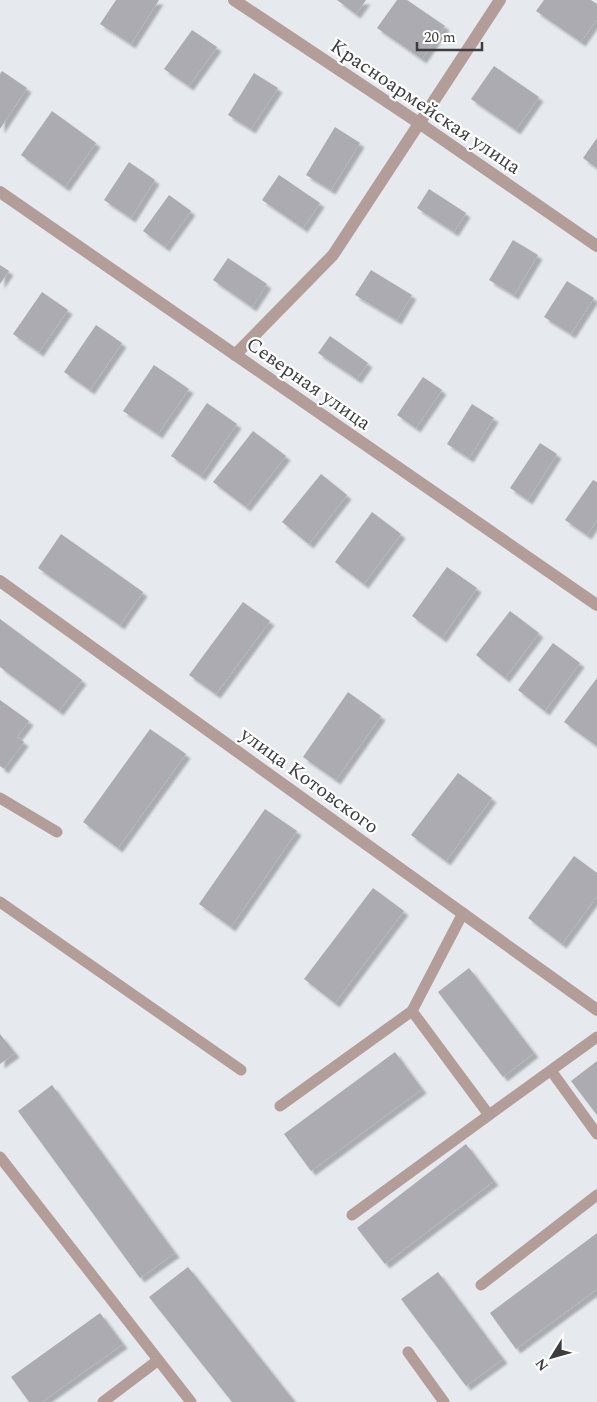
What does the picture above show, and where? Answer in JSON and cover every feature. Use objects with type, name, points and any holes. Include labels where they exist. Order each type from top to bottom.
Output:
[{"type":"street","name":"Красноармейская улица","points":[[234,0],[419,123],[597,246]]},
{"type":"street","points":[[235,355],[332,255],[500,0]]},
{"type":"street","name":"Северная улица","points":[[0,192],[597,605]]},
{"type":"street","name":"улица Котовского","points":[[0,582],[463,912],[597,1010]]},
{"type":"lane","points":[[0,798],[57,832]]},
{"type":"lane","points":[[0,902],[241,1070]]},
{"type":"lane","points":[[280,1106],[412,1011],[463,912]]},
{"type":"lane","points":[[412,1011],[489,1115]]},
{"type":"lane","points":[[352,1214],[597,1038]]},
{"type":"lane","points":[[552,1072],[597,1134]]},
{"type":"lane","points":[[0,1157],[190,1402]]},
{"type":"lane","points":[[481,1285],[597,1195]]},
{"type":"lane","points":[[408,1352],[444,1402]]},
{"type":"lane","points":[[103,1402],[158,1361]]},
{"type":"building","points":[[116,0],[159,0],[131,44],[100,24]]},
{"type":"building","points":[[337,0],[366,0],[356,14]]},
{"type":"building","points":[[397,0],[407,0],[445,26],[422,59],[377,28]]},
{"type":"building","points":[[544,0],[591,0],[597,4],[597,19],[581,42],[536,11]]},
{"type":"building","points":[[192,30],[217,47],[189,86],[164,69]]},
{"type":"building","points":[[494,66],[539,97],[516,130],[471,99]]},
{"type":"building","points":[[2,71],[27,88],[0,129],[0,74]]},
{"type":"building","points":[[254,73],[278,88],[251,129],[228,115]]},
{"type":"building","points":[[52,111],[96,143],[65,187],[21,155]]},
{"type":"building","points":[[335,127],[360,143],[331,190],[306,175]]},
{"type":"building","points":[[597,138],[597,168],[583,158]]},
{"type":"building","points":[[129,162],[155,180],[131,218],[104,200]]},
{"type":"building","points":[[279,175],[320,203],[303,228],[262,200]]},
{"type":"building","points":[[429,189],[466,213],[454,232],[417,208]]},
{"type":"building","points":[[169,195],[191,211],[165,247],[143,231]]},
{"type":"building","points":[[513,240],[538,255],[514,295],[489,280]]},
{"type":"building","points":[[228,258],[267,284],[252,307],[213,280]]},
{"type":"building","points":[[0,265],[9,271],[0,284]]},
{"type":"building","points":[[371,270],[412,295],[397,320],[355,295]]},
{"type":"building","points":[[567,281],[594,298],[571,334],[544,317]]},
{"type":"building","points":[[42,292],[68,310],[39,352],[13,334]]},
{"type":"building","points":[[96,325],[122,343],[90,390],[64,372]]},
{"type":"building","points":[[330,336],[368,363],[357,379],[318,353]]},
{"type":"building","points":[[154,365],[189,389],[158,434],[123,411]]},
{"type":"building","points":[[423,377],[442,390],[416,428],[397,415]]},
{"type":"building","points":[[207,403],[237,424],[201,476],[171,456]]},
{"type":"building","points":[[472,404],[494,418],[469,458],[447,444]]},
{"type":"building","points":[[253,431],[286,456],[246,507],[213,482]]},
{"type":"building","points":[[540,443],[557,454],[528,500],[510,488]]},
{"type":"building","points":[[321,474],[347,495],[309,544],[282,522]]},
{"type":"building","points":[[593,480],[597,482],[597,520],[587,535],[565,520]]},
{"type":"building","points":[[372,512],[401,534],[364,584],[335,562]]},
{"type":"building","points":[[61,534],[143,592],[120,625],[38,568]]},
{"type":"building","points":[[447,567],[477,588],[442,638],[412,616]]},
{"type":"building","points":[[243,602],[270,621],[216,694],[189,675]]},
{"type":"building","points":[[510,611],[539,633],[505,678],[476,655]]},
{"type":"building","points":[[0,619],[82,680],[59,711],[0,667]]},
{"type":"building","points":[[553,643],[580,663],[545,711],[518,690]]},
{"type":"building","points":[[597,678],[597,746],[564,722]]},
{"type":"building","points":[[348,692],[381,716],[336,780],[303,757]]},
{"type":"building","points":[[0,700],[29,721],[17,737],[24,742],[4,769],[0,766]]},
{"type":"building","points":[[150,729],[186,754],[118,848],[83,822]]},
{"type":"building","points":[[458,773],[492,798],[446,861],[411,835]]},
{"type":"building","points":[[265,809],[297,831],[231,927],[199,904]]},
{"type":"building","points":[[574,856],[597,873],[597,896],[562,944],[528,918]]},
{"type":"building","points":[[373,888],[404,911],[335,1003],[304,979]]},
{"type":"building","points":[[469,968],[534,1053],[503,1077],[438,992]]},
{"type":"building","points":[[0,1034],[15,1053],[0,1064]]},
{"type":"building","points":[[395,1052],[422,1089],[311,1171],[284,1134]]},
{"type":"building","points":[[597,1061],[597,1115],[571,1081]]},
{"type":"building","points":[[52,1085],[175,1253],[140,1278],[18,1111]]},
{"type":"building","points":[[466,1144],[494,1181],[385,1264],[357,1228]]},
{"type":"building","points":[[597,1233],[597,1289],[516,1349],[490,1313]]},
{"type":"building","points":[[188,1267],[295,1402],[232,1402],[149,1297]]},
{"type":"building","points":[[438,1272],[503,1359],[466,1386],[401,1299]]},
{"type":"building","points":[[100,1313],[123,1344],[42,1402],[29,1402],[11,1377]]}]
